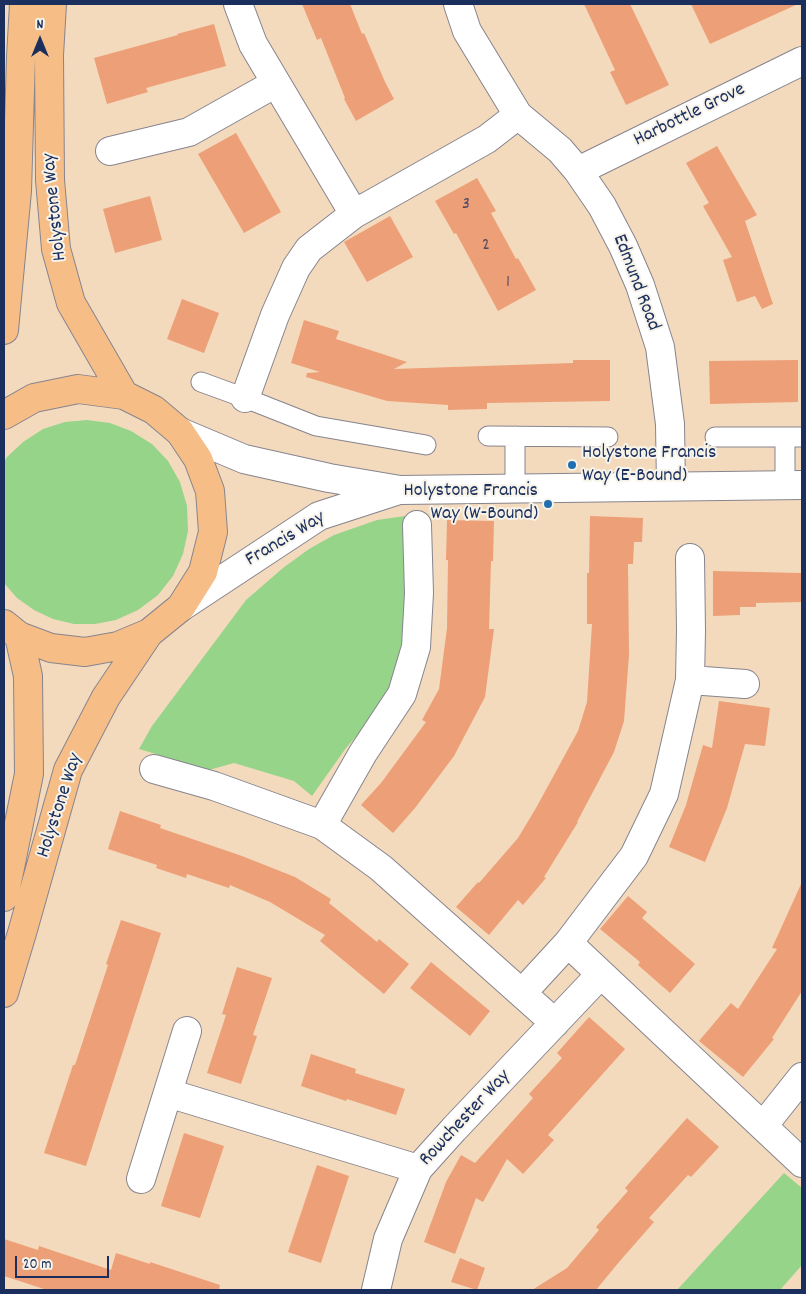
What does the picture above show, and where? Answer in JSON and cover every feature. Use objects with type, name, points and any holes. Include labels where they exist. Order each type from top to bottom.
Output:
[{"type":"main road","name":"Holystone Way","points":[[4,330],[17,191],[24,4]]},
{"type":"main road","name":"Holystone Way","points":[[52,4],[49,55],[50,180],[56,249],[72,303],[124,395]]},
{"type":"main road","name":"Holystone Way","points":[[4,415],[34,398],[78,389],[124,395],[154,410],[180,432],[198,459],[210,491],[213,532],[203,572],[181,607],[149,633],[118,646],[85,652],[51,648],[11,630]]},
{"type":"main road","name":"Holystone Way","points":[[4,897],[29,774],[28,676],[11,630]]},
{"type":"main road","name":"Holystone Way","points":[[4,993],[68,770],[106,697],[149,633]]},
{"type":"street","points":[[238,4],[253,44],[354,214]]},
{"type":"street","name":"Edmund Road","points":[[458,4],[467,31],[518,115],[560,150],[578,171],[602,206],[623,246],[640,285],[660,347],[670,424],[671,486]]},
{"type":"street","name":"Harbottle Grove","points":[[578,171],[802,61]]},
{"type":"street","points":[[110,151],[189,132],[276,83]]},
{"type":"street","points":[[245,398],[275,315],[296,268],[309,249],[354,214],[487,139],[518,115]]},
{"type":"street","name":"Francis Way","points":[[180,432],[244,459],[329,478],[400,490],[793,485]]},
{"type":"street","name":"Francis Way","points":[[181,607],[320,516],[400,490]]},
{"type":"street","points":[[322,826],[363,753],[402,694],[416,647],[419,593],[417,525]]},
{"type":"street","points":[[522,992],[568,943],[634,856],[664,794],[690,680],[690,558]]},
{"type":"street","points":[[690,680],[745,684]]},
{"type":"street","points":[[154,769],[214,786],[322,826],[381,868],[522,992],[555,1024]]},
{"type":"street","points":[[568,943],[802,1163]]},
{"type":"street","name":"Rowchester Way","points":[[376,1290],[388,1239],[418,1169],[601,974]]},
{"type":"street","points":[[141,1179],[187,1031]]},
{"type":"street","points":[[763,1126],[802,1077]]},
{"type":"street","points":[[168,1093],[418,1169]]},
{"type":"lane","points":[[201,382],[316,426],[426,445]]},
{"type":"lane","points":[[488,436],[608,437]]},
{"type":"lane","points":[[515,436],[515,489]]},
{"type":"lane","name":"Francis Way","points":[[715,437],[793,437],[793,485]]},
{"type":"green space","points":[[87,420],[110,423],[131,431],[152,444],[168,461],[180,482],[187,506],[188,531],[183,554],[173,576],[158,595],[138,610],[116,620],[95,624],[74,624],[53,619],[34,610],[17,598],[4,583],[4,462],[23,442],[43,429],[65,422]]},
{"type":"green space","points":[[405,516],[404,630],[399,663],[392,687],[377,713],[346,748],[312,796],[294,781],[234,763],[209,770],[139,749],[152,726],[246,600],[283,568],[309,549],[334,535],[377,520]]},
{"type":"green space","points":[[784,1173],[802,1188],[802,1265],[780,1290],[677,1290]]},
{"type":"building","points":[[302,4],[350,4],[362,34],[364,33],[394,99],[356,121],[344,99],[321,38],[317,40]]},
{"type":"building","points":[[584,4],[630,4],[669,85],[626,105],[610,72],[615,70]]},
{"type":"building","points":[[691,4],[798,4],[710,44]]},
{"type":"building","points":[[214,24],[226,66],[146,88],[148,92],[107,104],[94,58]]},
{"type":"building","points":[[236,133],[281,212],[244,233],[198,154]]},
{"type":"building","points":[[717,146],[757,215],[745,221],[773,304],[762,309],[755,296],[737,302],[723,260],[732,257],[703,206],[709,203],[686,163]]},
{"type":"building","points":[[477,178],[496,211],[491,213],[516,259],[518,258],[536,290],[498,311],[456,233],[454,234],[435,201]]},
{"type":"building","points":[[150,196],[162,240],[115,253],[103,209]]},
{"type":"building","points":[[390,216],[413,257],[367,282],[344,242]]},
{"type":"building","points":[[182,299],[219,313],[204,353],[167,339]]},
{"type":"building","points":[[304,320],[339,331],[336,339],[407,362],[394,369],[573,363],[573,360],[610,360],[610,401],[487,403],[487,409],[448,410],[448,405],[387,401],[306,377],[307,373],[320,372],[291,363]]},
{"type":"building","points":[[798,360],[798,402],[710,404],[709,361]]},
{"type":"building","points":[[590,516],[643,518],[642,542],[634,542],[633,564],[628,564],[629,655],[624,721],[614,752],[578,822],[544,877],[546,878],[523,905],[518,900],[489,935],[456,907],[518,838],[578,731],[587,702],[592,624],[587,624]]},
{"type":"building","points":[[447,520],[494,521],[489,629],[494,629],[485,697],[454,756],[415,808],[393,833],[361,805],[381,783],[426,722],[422,720],[439,689],[447,628]]},
{"type":"building","points":[[713,571],[802,573],[802,602],[756,603],[756,607],[740,607],[740,615],[713,616]]},
{"type":"building","points":[[719,701],[770,708],[765,746],[745,744],[727,808],[705,862],[669,847],[686,805],[703,745],[712,748]]},
{"type":"building","points":[[120,811],[161,825],[160,828],[242,856],[295,877],[331,899],[329,903],[377,942],[379,939],[409,964],[384,994],[320,941],[325,935],[270,902],[230,885],[229,888],[187,874],[186,878],[156,868],[157,865],[108,849]]},
{"type":"building","points":[[802,882],[802,991],[772,1038],[774,1039],[743,1077],[699,1041],[731,1003],[738,1009],[777,949],[772,948]]},
{"type":"building","points":[[628,896],[647,912],[642,918],[695,964],[670,993],[638,965],[640,962],[600,929]]},
{"type":"building","points":[[121,920],[161,933],[86,1166],[44,1153],[73,1065],[75,1065]]},
{"type":"building","points":[[431,962],[490,1011],[470,1036],[410,988]]},
{"type":"building","points":[[237,967],[272,978],[253,1035],[257,1036],[241,1084],[207,1073],[226,1015],[222,1014]]},
{"type":"building","points":[[589,1017],[625,1049],[548,1135],[554,1140],[523,1174],[507,1159],[483,1202],[476,1198],[455,1254],[424,1242],[446,1182],[461,1155],[475,1163],[533,1098],[529,1094],[562,1058],[557,1053]]},
{"type":"building","points":[[311,1054],[356,1069],[355,1073],[405,1089],[396,1115],[301,1086]]},
{"type":"building","points":[[687,1118],[719,1147],[691,1177],[688,1175],[649,1218],[654,1222],[596,1290],[532,1290],[567,1268],[599,1230],[596,1227],[628,1191],[625,1188]]},
{"type":"building","points":[[184,1133],[224,1146],[200,1218],[161,1206]]},
{"type":"building","points":[[317,1165],[349,1176],[321,1263],[288,1252]]},
{"type":"building","points":[[4,1239],[38,1250],[39,1246],[111,1270],[116,1253],[220,1285],[219,1290],[47,1290],[4,1276]]},
{"type":"building","points":[[460,1258],[485,1268],[477,1290],[451,1282]]},
{"type":"place","name":"Holystone Francis Way (E-Bound)","points":[[572,465]]},
{"type":"place","name":"Holystone Francis Way (W-Bound)","points":[[548,504]]}]
